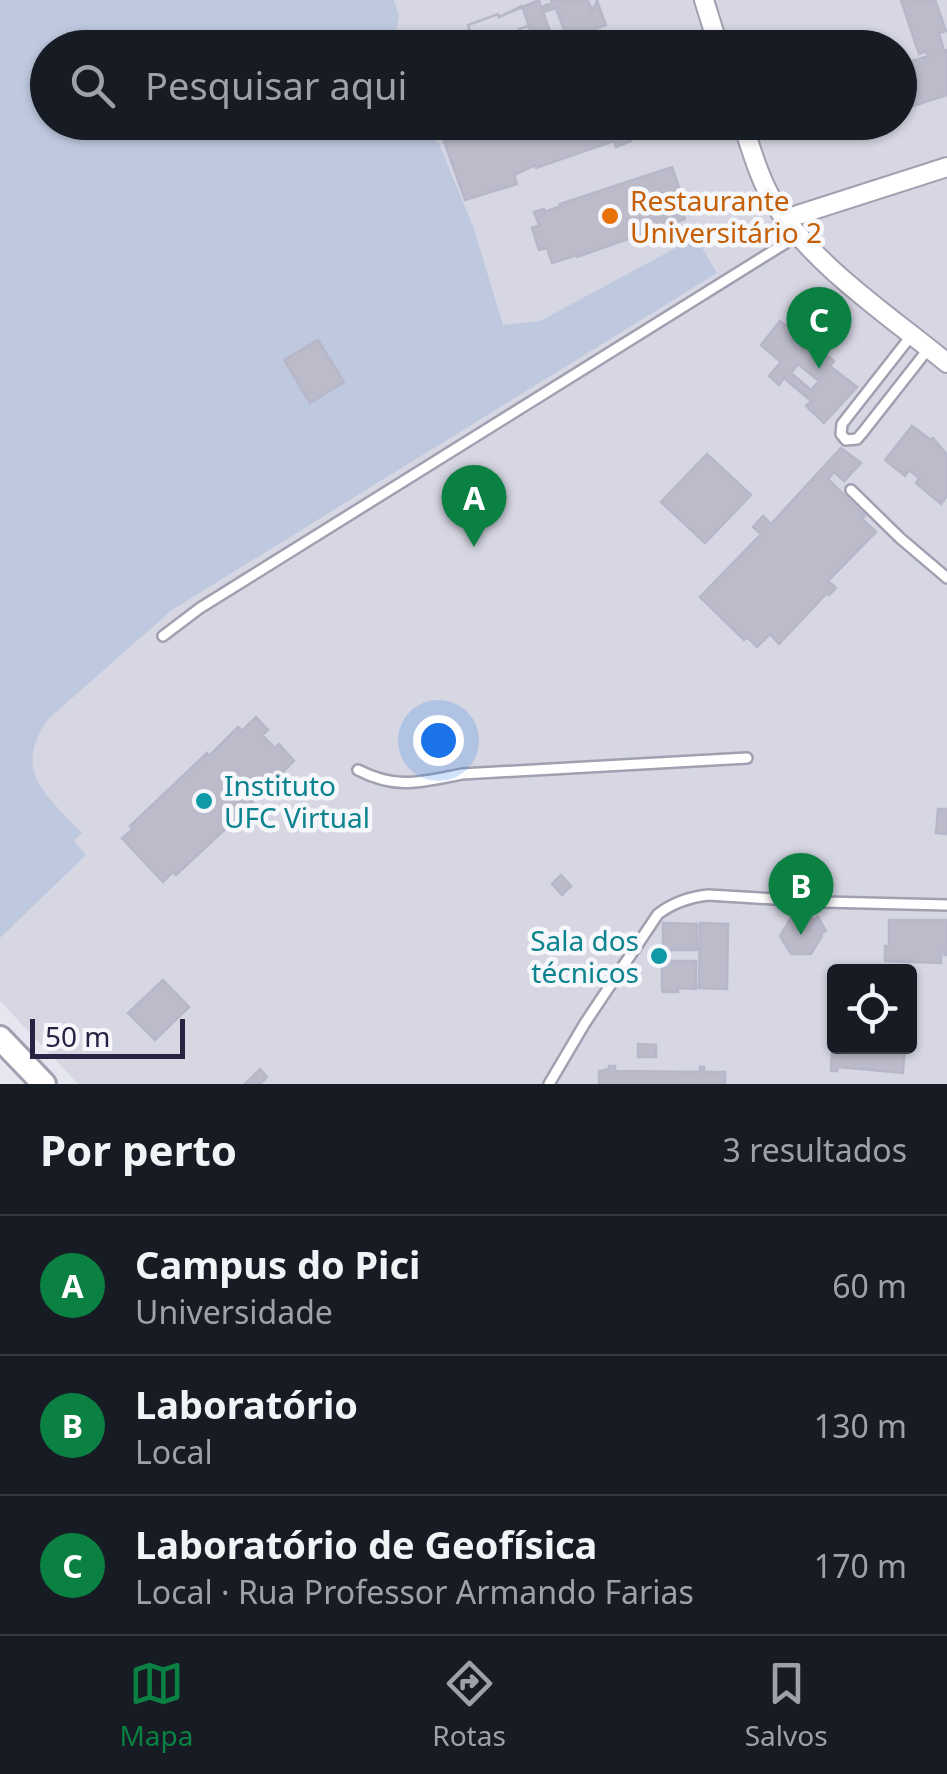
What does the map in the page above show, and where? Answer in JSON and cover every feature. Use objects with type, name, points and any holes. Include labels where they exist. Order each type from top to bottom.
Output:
[{"type":"street","points":[[704,0],[713,30]]},
{"type":"street","points":[[749,140],[770,198],[797,236],[947,363]]},
{"type":"street","points":[[785,219],[947,167]]},
{"type":"street","points":[[0,1038],[44,1084]]},
{"type":"lane","points":[[163,636],[200,608],[797,236]]},
{"type":"lane","points":[[912,334],[842,424],[841,434],[846,440],[857,439],[864,432],[929,348]]},
{"type":"lane","points":[[851,490],[947,578]]},
{"type":"lane","points":[[358,770],[378,780],[417,783],[462,774],[747,758]]},
{"type":"lane","points":[[549,1084],[658,914],[669,905],[708,895],[947,905]]},
{"type":"shaded area","points":[[0,0],[947,0],[947,1084],[78,1084],[0,1001]]},
{"type":"shaded area","points":[[0,0],[394,0],[399,16],[396,30],[30,30],[30,140],[434,140],[473,226],[503,325],[540,321],[696,237],[717,273],[172,610],[47,720],[37,739],[33,769],[46,795],[82,833],[74,841],[86,855],[0,938]]},
{"type":"building","points":[[539,0],[541,7],[552,3],[551,0],[588,0],[592,11],[597,1],[606,25],[595,30],[564,30],[556,8],[543,12],[550,30],[530,30],[529,26],[519,30],[470,30],[468,25],[498,14],[499,17]]},
{"type":"building","points":[[901,0],[935,0],[946,31],[939,33],[944,51],[947,50],[947,95],[917,105],[917,60],[928,56],[926,51],[919,54],[917,30],[911,30]]},
{"type":"building","points":[[522,6],[529,26],[519,30],[470,30],[468,25],[498,14],[499,17]]},
{"type":"building","points":[[631,140],[631,141],[616,147],[614,141],[536,168],[535,165],[514,175],[517,184],[465,200],[444,141]]},
{"type":"building","name":"Restaurante Universitário 2","points":[[672,167],[685,219],[552,263],[547,248],[539,250],[532,228],[539,225],[534,212],[545,212]]},
{"type":"building","points":[[780,321],[834,361],[830,366],[857,387],[824,423],[806,406],[811,401],[784,378],[779,385],[769,376],[781,362],[761,345]],"holes":[[[798,364],[819,381],[811,390],[791,373]]]},
{"type":"building","points":[[318,340],[344,382],[310,403],[284,360]]},
{"type":"building","points":[[912,426],[933,438],[947,455],[947,496],[941,504],[916,483],[919,478],[909,470],[905,476],[885,460]]},
{"type":"building","points":[[841,448],[861,463],[844,481],[834,472],[828,479],[876,532],[828,581],[836,588],[779,644],[770,634],[757,647],[747,637],[744,640],[700,597],[761,534],[753,527],[763,516],[771,524]]},
{"type":"building","points":[[707,454],[751,495],[705,543],[661,502]]},
{"type":"building","name":"Instituto UFC Virtual","points":[[256,717],[268,730],[262,735],[275,748],[279,744],[294,761],[250,799],[253,803],[176,875],[173,872],[163,882],[122,838],[207,753],[209,756],[238,727],[242,731]]},
{"type":"building","points":[[938,809],[947,809],[947,834],[936,833]]},
{"type":"building","points":[[561,875],[571,886],[562,895],[552,884]]},
{"type":"building","points":[[818,917],[826,931],[811,954],[791,954],[780,936],[791,918]]},
{"type":"building","points":[[889,920],[947,920],[947,955],[941,950],[941,963],[885,961]]},
{"type":"building","name":"Sala dos técnicos","points":[[663,923],[697,924],[697,950],[665,950],[665,961],[696,961],[696,989],[663,992],[662,961],[654,961],[654,950],[663,950]]},
{"type":"building","points":[[700,923],[728,924],[727,989],[699,988]]},
{"type":"building","points":[[163,980],[189,1007],[155,1040],[128,1013]]},
{"type":"building","points":[[638,1044],[656,1045],[656,1057],[638,1057]]},
{"type":"building","points":[[832,1054],[904,1054],[903,1073],[838,1067],[831,1071]]},
{"type":"building","points":[[615,1066],[615,1071],[700,1072],[700,1067],[704,1067],[704,1072],[725,1072],[725,1084],[599,1084],[599,1071]]},
{"type":"building","points":[[260,1069],[267,1077],[260,1084],[245,1084]]},
{"type":"place","name":"Restaurante Universitário 2","points":[[610,216]]},
{"type":"place","name":"Laboratório de Geofísica","points":[[819,369]]},
{"type":"place","name":"Campus do Pici","points":[[474,547]]},
{"type":"place","name":"Instituto UFC Virtual","points":[[204,801]]},
{"type":"place","name":"Laboratório","points":[[801,935]]},
{"type":"place","name":"Sala dos técnicos","points":[[659,956]]}]
